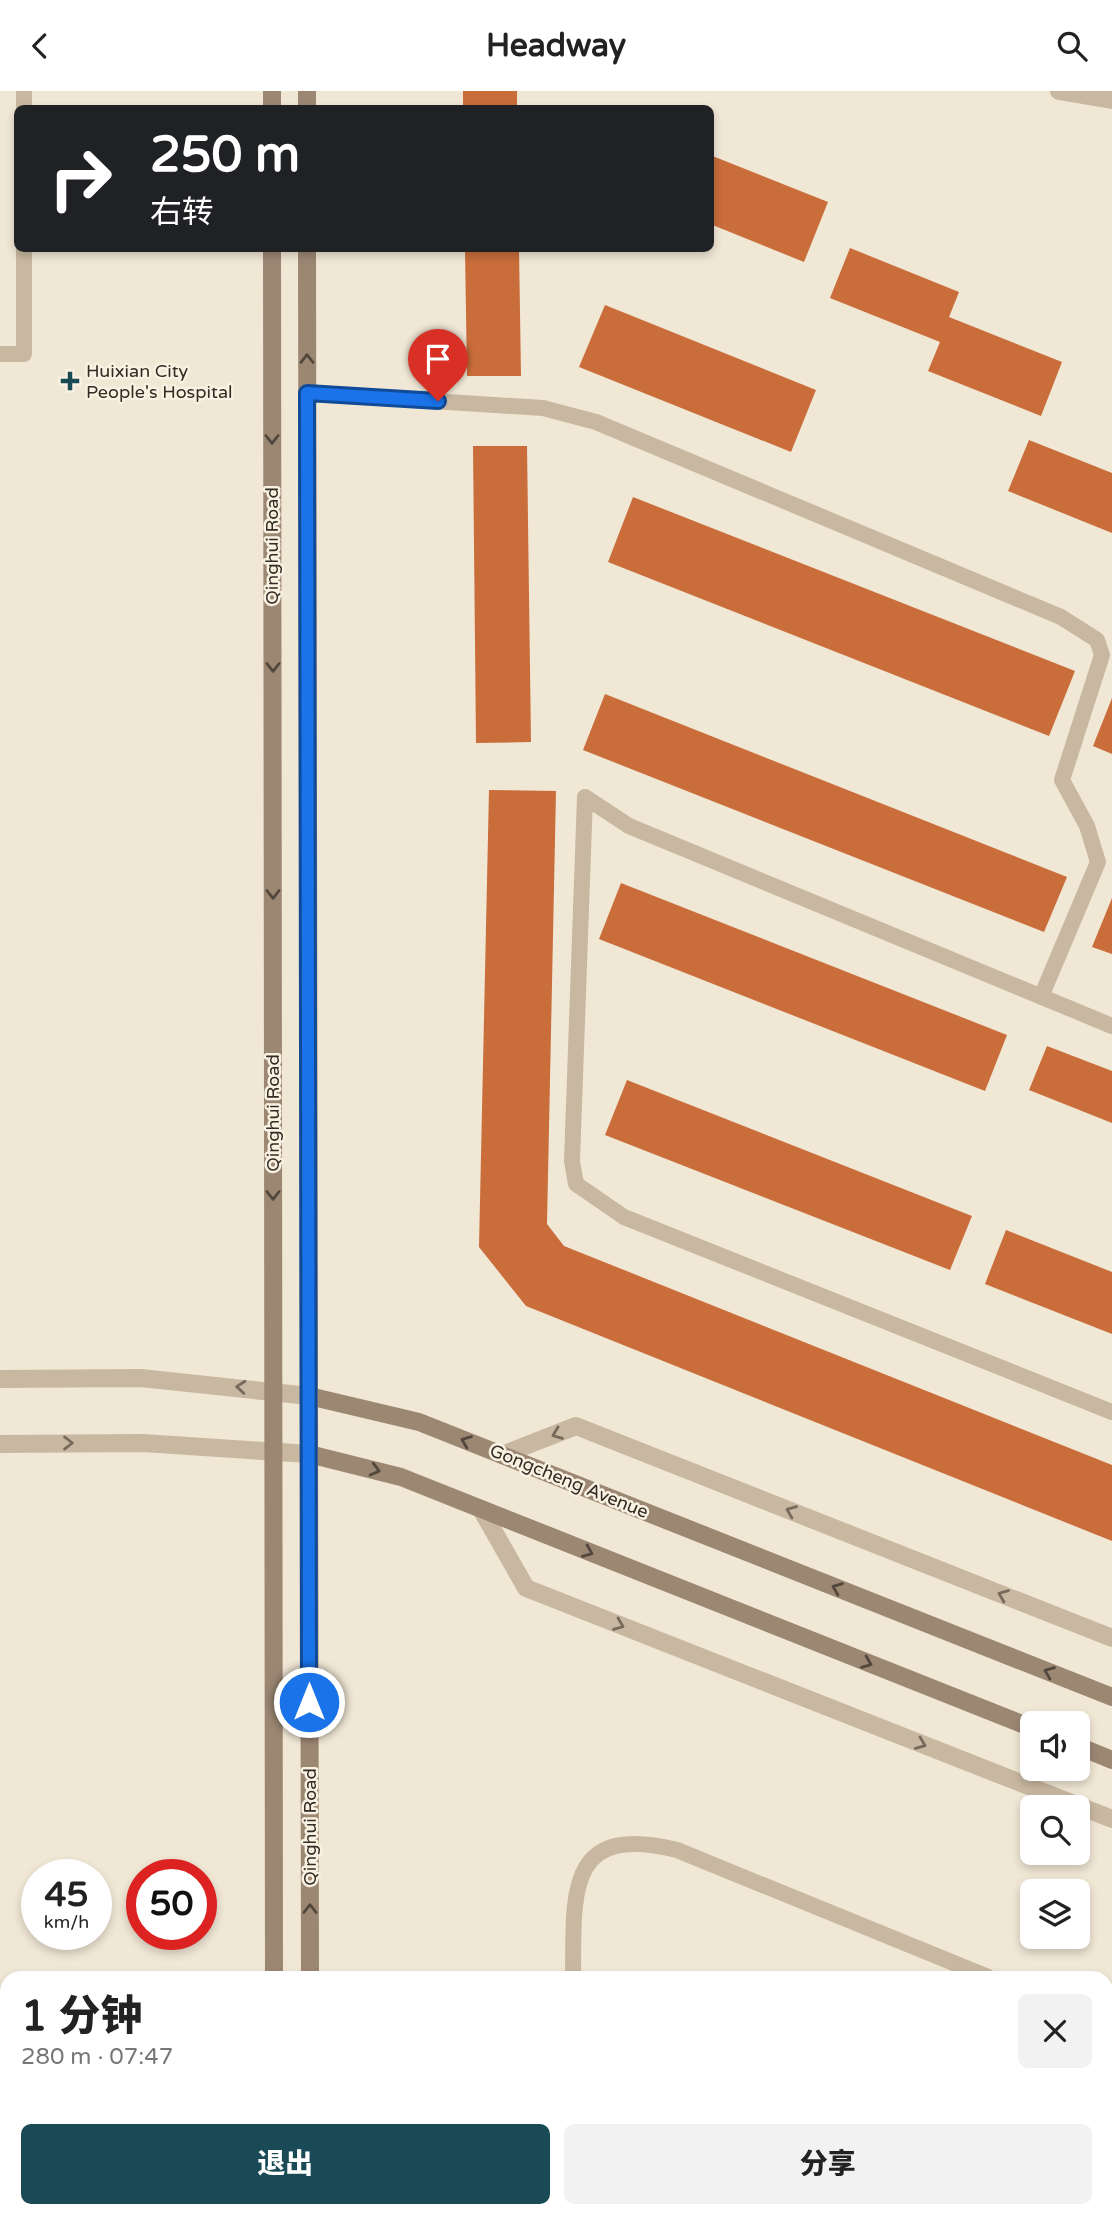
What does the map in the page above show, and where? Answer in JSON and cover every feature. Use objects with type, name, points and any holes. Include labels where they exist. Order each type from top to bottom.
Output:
[{"type":"main road","name":"Qinghui Road","points":[[272,252],[274,1971]]},
{"type":"main road","name":"Qinghui Road","points":[[307,252],[310,1971]]},
{"type":"main road","name":"Gongcheng Avenue","points":[[309,1395],[419,1422],[1112,1697]]},
{"type":"main road","points":[[309,1454],[401,1477],[1020,1723]]},
{"type":"main road","points":[[1090,1751],[1112,1760]]},
{"type":"street","points":[[1059,91],[1112,100]]},
{"type":"street","name":"Gongcheng Avenue","points":[[0,1379],[141,1378],[309,1395]]},
{"type":"street","points":[[502,1455],[576,1426],[1112,1638]]},
{"type":"street","points":[[0,1444],[143,1443],[309,1454]]},
{"type":"street","points":[[481,1509],[526,1588],[1112,1819]]},
{"type":"lane","points":[[0,354],[23,354],[24,252]]},
{"type":"lane","points":[[307,393],[543,408],[596,422],[1060,617],[1097,640],[1102,655],[1062,780],[1087,826],[1098,862],[1041,997]]},
{"type":"lane","points":[[1112,1027],[628,826],[585,797],[572,1161],[576,1184],[624,1217],[1112,1412]]},
{"type":"lane","points":[[573,1971],[573,1897],[580,1873],[598,1856],[623,1843],[644,1842],[677,1850],[973,1971]]},
{"type":"building","points":[[463,91],[517,91],[517,105],[463,105]]},
{"type":"building","points":[[714,157],[828,202],[804,262],[714,226]]},
{"type":"building","points":[[850,248],[959,292],[949,317],[1062,362],[1041,416],[928,371],[940,342],[830,298]]},
{"type":"building","points":[[465,252],[519,252],[521,376],[467,376]]},
{"type":"building","points":[[605,305],[816,390],[791,452],[579,367]]},
{"type":"building","points":[[1029,440],[1112,473],[1112,533],[1008,491]]},
{"type":"building","points":[[473,446],[527,446],[531,742],[476,743]]},
{"type":"building","points":[[633,497],[1075,671],[1049,736],[608,562]]},
{"type":"building","points":[[605,694],[1067,877],[1044,932],[583,750]]},
{"type":"building","points":[[1112,698],[1112,754],[1093,746]]},
{"type":"building","points":[[489,790],[556,791],[547,1224],[564,1246],[1112,1465],[1112,1541],[526,1306],[479,1247]]},
{"type":"building","points":[[621,883],[1007,1035],[985,1091],[599,939]]},
{"type":"building","points":[[1112,898],[1112,954],[1092,947]]},
{"type":"building","points":[[1047,1046],[1112,1071],[1112,1123],[1029,1090]]},
{"type":"building","points":[[627,1080],[972,1216],[950,1270],[605,1135]]},
{"type":"building","points":[[1006,1230],[1112,1272],[1112,1334],[985,1284]]},
{"type":"place","name":"Huixian City People's Hospital","points":[[70,381]]},
{"type":"route","points":[[309,1702],[307,393],[438,401]]}]
